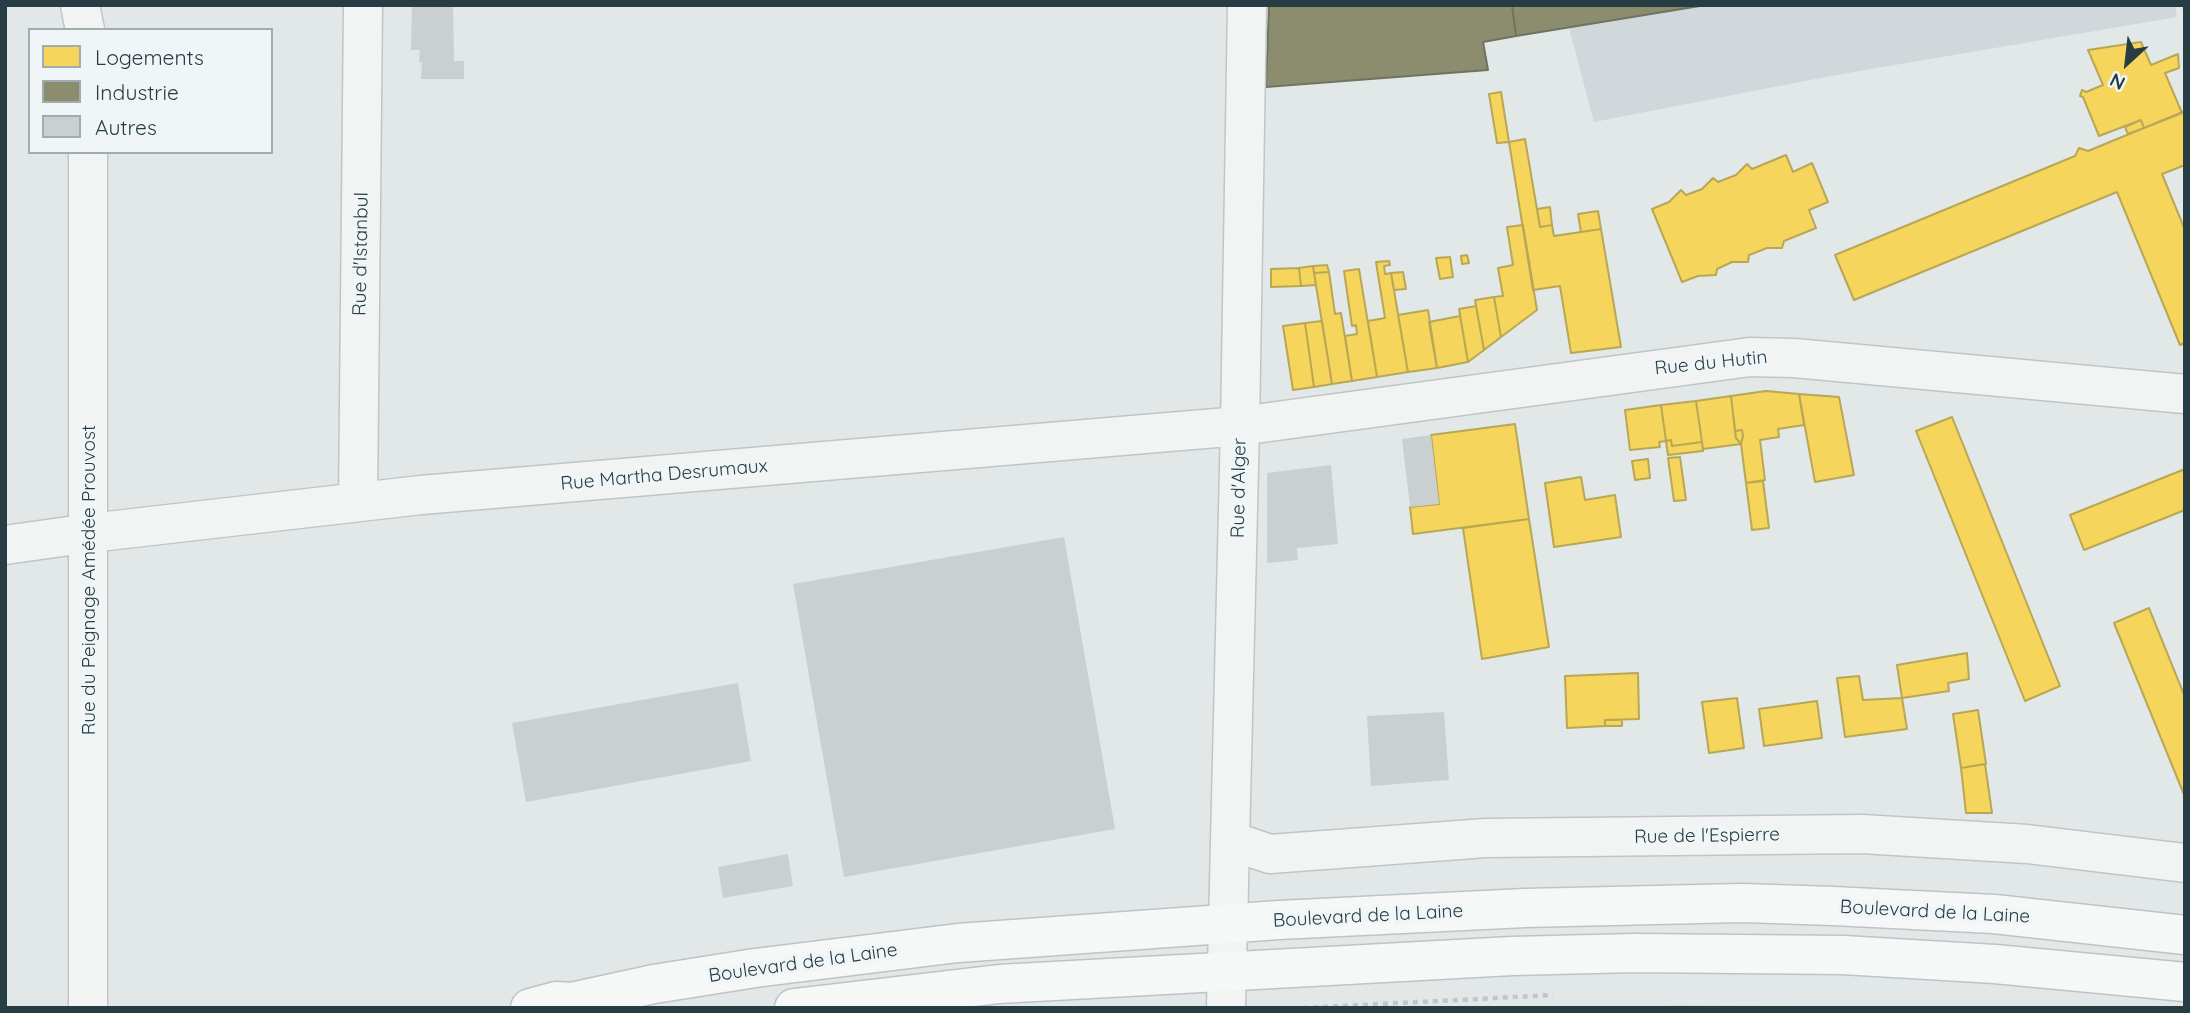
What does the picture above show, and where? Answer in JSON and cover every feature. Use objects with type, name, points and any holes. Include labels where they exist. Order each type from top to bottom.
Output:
[{"type":"main road","name":"Boulevard de la Laine","points":[[543,1004],[571,1002],[654,984],[755,968],[958,943],[1228,924],[1525,908],[1743,903],[1994,914],[2185,934]]},
{"type":"main road","points":[[794,1008],[926,991],[999,985],[1226,989],[1512,956],[1634,953],[1757,952],[1843,955],[1995,964],[2185,982]]},
{"type":"street","points":[[80,5],[85,28]]},
{"type":"street","name":"Rue d'Istanbul","points":[[358,502],[363,5]]},
{"type":"street","name":"Rue d'Alger","points":[[1226,989],[1247,5]]},
{"type":"street","name":"Rue du Peignage Amédée Prouvost","points":[[88,154],[88,1008]]},
{"type":"street","name":"Rue du Hutin","points":[[1240,426],[1760,356],[2185,394]]},
{"type":"street","name":"Rue Martha Desrumaux","points":[[5,545],[358,502],[1240,426]]},
{"type":"street","name":"Rue de l'Espierre","points":[[1231,841],[1270,854],[1486,838],[1861,834],[2027,844],[2185,863]]},
{"type":"path","points":[[1303,1008],[1564,995]]},
{"type":"shaded area","points":[[1269,5],[2175,5],[2177,17],[1836,75],[1594,122],[1569,28],[1484,41],[1488,70],[1266,87]]},
{"type":"shaded area","points":[[1677,1005],[1829,1006],[1956,1008],[1615,1008]]},
{"type":"building: Logements","points":[[2141,42],[2151,65],[2178,54],[2179,68],[2165,73],[2182,113],[2144,128],[2141,120],[2099,136],[2083,97],[2080,96],[2082,90],[2086,92],[2103,85],[2088,50]]},
{"type":"building: Logements","points":[[1501,92],[1509,142],[1497,143],[1489,94]]},
{"type":"building: Logements","points":[[2185,111],[2185,165],[2162,174],[2185,230],[2185,343],[2180,345],[2117,192],[1854,300],[1835,255],[2075,156],[2079,148],[2088,151]]},
{"type":"building: Logements","points":[[2141,120],[2144,128],[2128,134],[2125,127]]},
{"type":"building: Logements","points":[[1525,139],[1540,227],[1552,225],[1554,236],[1601,229],[1621,347],[1571,353],[1560,286],[1533,290],[1509,142]]},
{"type":"building: Logements","points":[[1786,155],[1793,172],[1812,163],[1828,202],[1809,210],[1816,228],[1784,241],[1782,248],[1767,248],[1749,255],[1748,262],[1732,262],[1717,269],[1716,275],[1698,276],[1682,282],[1652,209],[1669,202],[1681,190],[1686,195],[1702,189],[1713,178],[1718,182],[1736,175],[1747,164],[1752,169]]},
{"type":"building: Logements","points":[[1550,207],[1552,225],[1540,227],[1537,209]]},
{"type":"building: Logements","points":[[1598,211],[1601,229],[1581,232],[1578,214]]},
{"type":"building: Logements","points":[[1523,225],[1537,310],[1501,337],[1494,297],[1503,296],[1498,268],[1513,265],[1507,227]]},
{"type":"building: Logements","points":[[1467,255],[1469,263],[1462,264],[1461,256]]},
{"type":"building: Logements","points":[[1450,257],[1453,277],[1440,279],[1436,258]]},
{"type":"building: Logements","points":[[1389,261],[1390,265],[1384,266],[1385,274],[1391,273],[1408,372],[1377,377],[1368,321],[1385,318],[1376,262]]},
{"type":"building: Logements","points":[[1327,265],[1329,272],[1314,273],[1313,266]]},
{"type":"building: Logements","points":[[1313,266],[1316,285],[1301,286],[1299,268]]},
{"type":"building: Logements","points":[[1299,268],[1301,286],[1271,287],[1271,269]]},
{"type":"building: Logements","points":[[1359,269],[1377,377],[1352,381],[1345,336],[1357,334],[1356,325],[1352,326],[1344,271]]},
{"type":"building: Logements","points":[[1329,272],[1335,314],[1341,313],[1352,381],[1332,384],[1314,273]]},
{"type":"building: Logements","points":[[1403,272],[1406,289],[1394,290],[1391,273]]},
{"type":"building: Logements","points":[[1494,297],[1501,337],[1484,350],[1475,300]]},
{"type":"building: Logements","points":[[1476,306],[1484,350],[1468,362],[1459,309]]},
{"type":"building: Logements","points":[[1428,310],[1437,368],[1408,372],[1398,315]]},
{"type":"building: Logements","points":[[1460,316],[1468,362],[1437,368],[1429,322]]},
{"type":"building: Logements","points":[[1322,321],[1332,384],[1314,387],[1305,323]]},
{"type":"building: Logements","points":[[1305,323],[1314,387],[1293,390],[1283,326]]},
{"type":"building: Logements","points":[[1766,391],[1799,394],[1804,425],[1778,429],[1779,437],[1760,440],[1765,480],[1746,483],[1742,430],[1735,431],[1731,396]]},
{"type":"building: Logements","points":[[1799,394],[1839,397],[1854,475],[1815,482]]},
{"type":"building: Logements","points":[[1731,396],[1736,438],[1741,444],[1703,449],[1696,401]]},
{"type":"building: Logements","points":[[1696,401],[1702,442],[1672,446],[1671,440],[1666,441],[1661,405]]},
{"type":"building: Logements","points":[[1661,405],[1666,441],[1659,442],[1660,447],[1630,450],[1625,410]]},
{"type":"building: Logements","points":[[1952,417],[2060,686],[2025,701],[1916,431]]},
{"type":"building: Logements","points":[[1515,424],[1529,519],[1413,534],[1410,507],[1439,504],[1431,435]]},
{"type":"building: Logements","points":[[1742,430],[1743,436],[1741,444],[1735,431]]},
{"type":"building: Logements","points":[[1671,440],[1672,446],[1702,442],[1703,451],[1668,455],[1666,441]]},
{"type":"building: Logements","points":[[1680,457],[1686,500],[1674,501],[1668,458]]},
{"type":"building: Logements","points":[[1648,459],[1650,478],[1635,480],[1632,461]]},
{"type":"building: Logements","points":[[2185,469],[2185,510],[2084,550],[2070,515]]},
{"type":"building: Logements","points":[[1581,477],[1585,500],[1615,495],[1621,537],[1554,547],[1545,483]]},
{"type":"building: Logements","points":[[1763,481],[1769,528],[1752,530],[1746,483]]},
{"type":"building: Logements","points":[[1529,519],[1549,647],[1482,659],[1463,528]]},
{"type":"building: Logements","points":[[2149,608],[2185,697],[2185,797],[2114,623]]},
{"type":"building: Logements","points":[[1967,653],[1969,679],[1948,683],[1949,691],[1902,698],[1897,665]]},
{"type":"building: Logements","points":[[1638,673],[1639,719],[1605,720],[1605,726],[1567,728],[1565,676]]},
{"type":"building: Logements","points":[[1859,676],[1863,700],[1902,698],[1907,729],[1845,737],[1837,678]]},
{"type":"building: Logements","points":[[1737,698],[1744,748],[1709,753],[1702,702]]},
{"type":"building: Logements","points":[[1817,701],[1822,738],[1764,746],[1759,709]]},
{"type":"building: Logements","points":[[1978,710],[1986,764],[1961,768],[1953,714]]},
{"type":"building: Logements","points":[[1605,720],[1622,720],[1622,726],[1605,726]]},
{"type":"building: Logements","points":[[1985,764],[1992,813],[1966,813],[1961,768]]},
{"type":"building: Industrie","points":[[1269,5],[1512,5],[1516,36],[1483,42],[1488,70],[1266,87]]},
{"type":"building: Industrie","points":[[1512,5],[1706,5],[1516,36]]},
{"type":"building: Autres","points":[[412,5],[453,5],[454,61],[464,61],[464,79],[421,79],[420,50],[411,50]]},
{"type":"building: Autres","points":[[1431,435],[1439,504],[1410,507],[1402,439]]},
{"type":"building: Autres","points":[[1331,465],[1338,544],[1297,548],[1298,560],[1267,563],[1267,473]]},
{"type":"building: Autres","points":[[1064,537],[1115,829],[844,877],[793,584]]},
{"type":"building: Autres","points":[[738,683],[751,761],[526,802],[512,723]]},
{"type":"building: Autres","points":[[1444,712],[1449,780],[1371,786],[1367,716]]},
{"type":"building: Autres","points":[[788,854],[793,886],[723,898],[718,867]]}]
